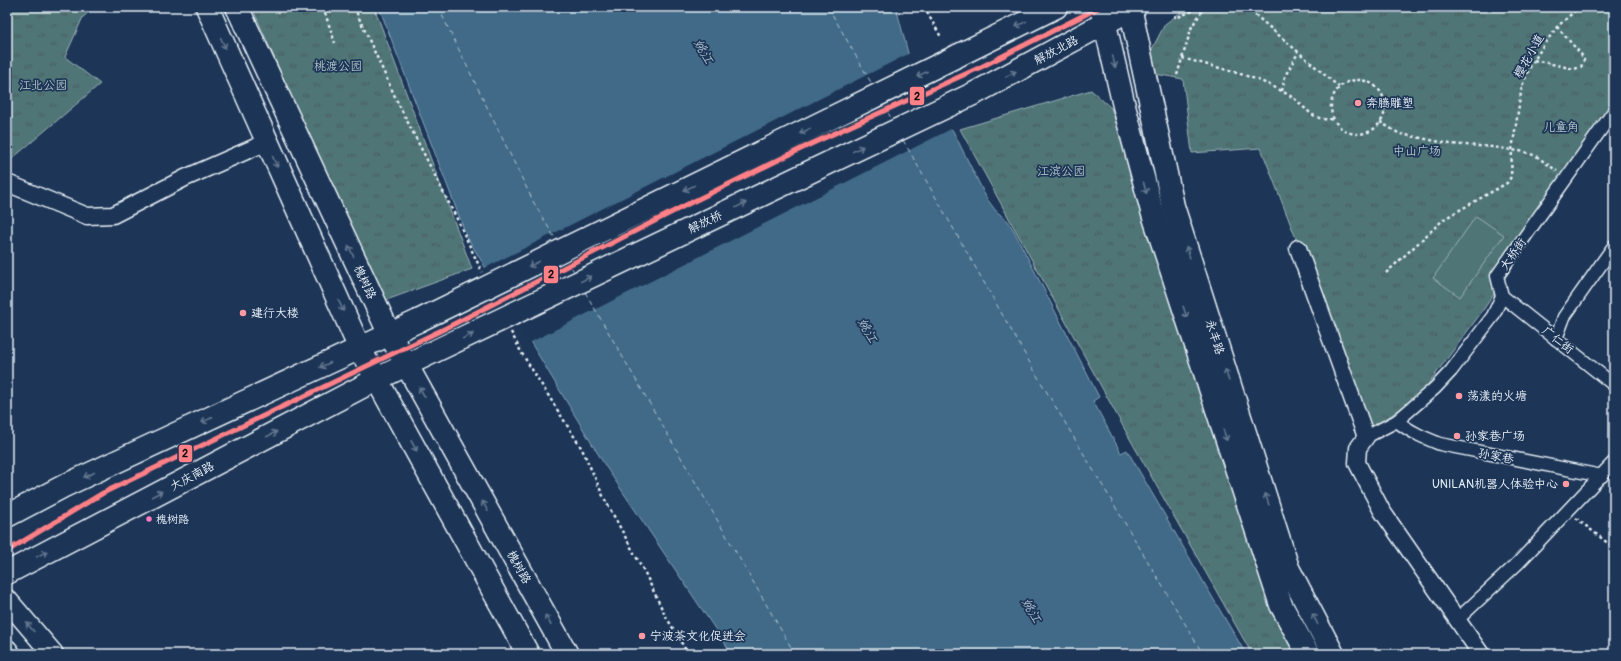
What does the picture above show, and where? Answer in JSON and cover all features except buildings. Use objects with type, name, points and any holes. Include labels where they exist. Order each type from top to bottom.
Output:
[{"type":"main road","points":[[207,7],[360,349],[528,654]]},
{"type":"main road","name":"槐树路","points":[[237,7],[390,334],[567,654]]},
{"type":"main road","points":[[7,516],[64,486],[418,321],[1056,7]]},
{"type":"main road","name":"解放北路","points":[[977,92],[1103,15],[1132,8]]},
{"type":"main road","name":"永丰路","points":[[1132,8],[1173,206],[1288,568],[1333,654]]},
{"type":"main road","name":"永丰路","points":[[1103,15],[1124,106],[1156,226],[1281,605],[1308,654]]},
{"type":"main road","name":"解放桥","points":[[407,365],[977,92]]},
{"type":"main road","name":"大庆南路","points":[[7,572],[377,379],[407,365]]},
{"type":"street","name":"大桥街","points":[[1502,296],[1497,276],[1614,111]]},
{"type":"street","points":[[7,183],[87,216],[113,215],[185,178],[267,142]]},
{"type":"street","points":[[1556,338],[1564,317],[1614,246]]},
{"type":"street","points":[[1298,248],[1366,437]]},
{"type":"street","points":[[1481,654],[1382,511],[1357,463],[1358,448],[1366,437],[1397,420],[1435,388],[1451,371],[1493,316],[1502,296]]},
{"type":"street","name":"广仁街","points":[[1502,296],[1614,385]]},
{"type":"street","name":"孙家巷","points":[[1397,420],[1417,435],[1440,444],[1602,476]]},
{"type":"street","points":[[1458,619],[1518,563],[1614,462]]},
{"type":"street","points":[[7,600],[53,654]]},
{"type":"street","points":[[7,650],[10,654]]},
{"type":"path","points":[[322,7],[335,42]]},
{"type":"path","points":[[924,7],[941,37]]},
{"type":"path","points":[[1175,15],[1176,18],[1201,7]]},
{"type":"path","points":[[1177,75],[1192,26],[1205,7]]},
{"type":"path","points":[[1246,7],[1339,87]]},
{"type":"path","name":"樱花小道","points":[[1386,273],[1444,218],[1507,183],[1511,177],[1512,150],[1522,86],[1542,46],[1557,27],[1579,7]]},
{"type":"path","points":[[1534,60],[1574,68],[1581,67],[1584,60],[1581,54],[1557,27]]},
{"type":"path","points":[[1282,91],[1285,76],[1298,53]]},
{"type":"path","points":[[1182,58],[1266,83],[1295,98],[1315,117],[1327,120],[1334,119]]},
{"type":"path","points":[[1354,80],[1361,80],[1375,86],[1383,98],[1385,106],[1384,114],[1380,122],[1374,128],[1367,132],[1352,133],[1344,130],[1334,119],[1331,105],[1332,97],[1339,87],[1354,80]]},
{"type":"path","points":[[1380,122],[1400,134],[1450,144],[1512,150],[1536,156],[1562,175]]},
{"type":"path","points":[[1568,511],[1614,548]]},
{"type":"green space","name":"江北公园","points":[[9,7],[95,7],[83,17],[65,57],[100,84],[7,163],[7,10]]},
{"type":"green space","name":"桃渡公园","points":[[252,7],[374,7],[472,269],[381,302]]},
{"type":"green space","name":"中山广场","points":[[1188,7],[1614,7],[1614,119],[1481,313],[1420,395],[1370,430],[1261,148],[1192,153],[1183,79],[1150,73],[1151,51],[1165,24]]},
{"type":"green space","name":"江滨公园","points":[[1091,90],[1111,108],[1147,212],[1308,654],[1252,654],[1130,439],[960,129]]},
{"type":"green space","points":[[1476,216],[1504,235],[1460,297],[1433,278]]},
{"type":"water","name":"姚江","points":[[379,7],[896,7],[914,76],[953,131],[987,199],[996,211],[1008,221],[1014,231],[1099,397],[1093,401],[1121,453],[1127,450],[1246,654],[732,654],[606,467],[467,237]]},
{"type":"pier","points":[[910,53],[916,75],[953,128],[529,343],[483,269]]},
{"type":"ferry route","points":[[438,7],[534,203],[556,240]]},
{"type":"ferry route","points":[[828,7],[873,86]]},
{"type":"ferry route","points":[[883,105],[893,121]]},
{"type":"ferry route","points":[[903,140],[1039,379],[1203,654]]},
{"type":"ferry route","points":[[566,259],[575,273]]},
{"type":"ferry route","points":[[585,292],[795,654]]},
{"type":"transit line","name":"2","points":[[7,551],[103,493],[446,328],[686,205],[811,144],[981,67],[1100,7]]},
{"type":"place","name":"奔腾雕塑","points":[[1358,103]]},
{"type":"place","name":"建行大楼","points":[[243,313]]},
{"type":"place","name":"荡漾的火塘","points":[[1459,396]]},
{"type":"place","name":"孙家巷广场","points":[[1457,436]]},
{"type":"place","name":"UNILAN机器人体验中心","points":[[1566,484]]},
{"type":"place","name":"槐树路","points":[[149,519]]},
{"type":"place","name":"宁波茶文化促进会","points":[[642,636]]},
{"type":"park label","name":"儿童角","points":[[1561,127]]}]
